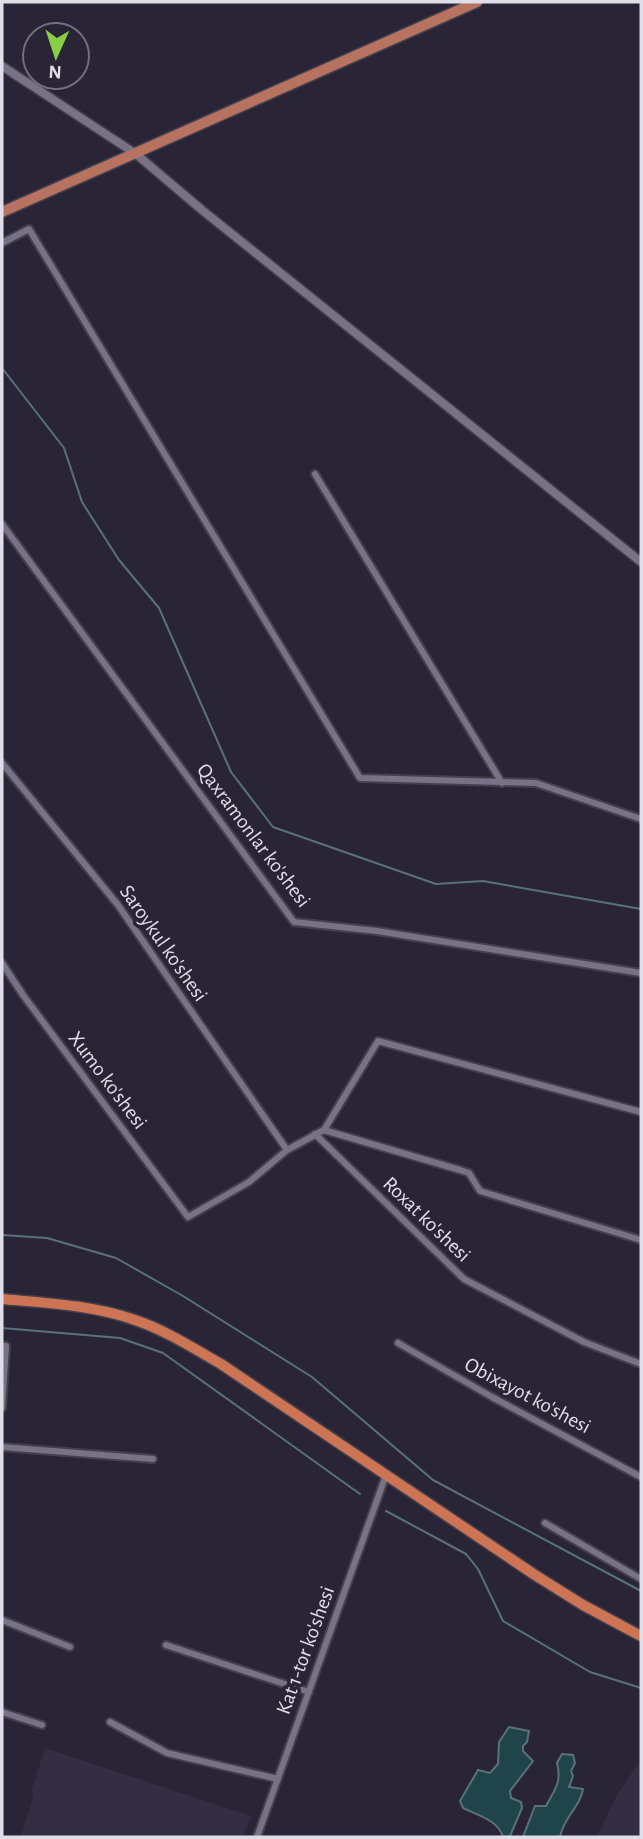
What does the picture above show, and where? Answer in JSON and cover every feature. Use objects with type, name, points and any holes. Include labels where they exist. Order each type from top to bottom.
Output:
[{"type":"highway","points":[[2,1299],[90,1309],[153,1327],[221,1364],[564,1593],[641,1636]]},
{"type":"main road","points":[[2,212],[477,2]]},
{"type":"street","points":[[2,66],[136,154],[641,562]]},
{"type":"street","points":[[2,243],[29,229],[360,778],[536,783],[641,818]]},
{"type":"street","points":[[315,474],[502,783]]},
{"type":"street","name":"Qaxramonlar ko'shesi","points":[[2,523],[294,922],[377,931],[641,973]]},
{"type":"street","name":"Saroykul ko'shesi","points":[[2,763],[118,905],[287,1150]]},
{"type":"street","name":"Xumo ko'shesi","points":[[2,963],[188,1217],[249,1182],[287,1150]]},
{"type":"street","points":[[287,1150],[324,1130],[378,1041],[641,1112]]},
{"type":"street","points":[[324,1130],[469,1173],[480,1191],[641,1240]]},
{"type":"street","name":"Roxat ko'shesi","points":[[315,1135],[464,1279],[584,1342],[641,1364]]},
{"type":"street","name":"Obixayot ko'shesi","points":[[398,1343],[492,1397],[641,1476]]},
{"type":"street","points":[[2,1408],[4,1346]]},
{"type":"street","points":[[2,1447],[153,1459]]},
{"type":"street","name":"Kat 1-tor ko'shesi","points":[[257,1837],[386,1475]]},
{"type":"street","points":[[545,1523],[641,1579]]},
{"type":"street","points":[[2,1620],[70,1647]]},
{"type":"street","points":[[166,1645],[309,1692]]},
{"type":"street","points":[[2,1712],[42,1725]]},
{"type":"street","points":[[110,1722],[167,1753],[278,1779]]},
{"type":"shaded area","points":[[509,1727],[529,1731],[523,1751],[533,1761],[510,1791],[511,1798],[521,1802],[522,1808],[510,1836],[503,1837],[493,1823],[463,1808],[460,1801],[478,1770],[490,1773],[498,1764],[499,1742]]},
{"type":"shaded area","points":[[45,1748],[251,1816],[243,1837],[21,1837]]},
{"type":"shaded area","points":[[562,1754],[573,1755],[575,1763],[569,1787],[583,1789],[582,1795],[560,1837],[523,1837],[535,1806],[546,1806],[555,1790],[559,1775],[557,1763]]},
{"type":"shaded area","points":[[641,1759],[641,1837],[597,1837],[617,1795]]},
{"type":"waterway","points":[[2,368],[64,448],[82,502],[119,560],[159,608],[231,772],[273,827],[436,884],[483,881],[641,909]]},
{"type":"waterway","points":[[2,1235],[47,1238],[116,1258],[183,1296],[312,1377],[433,1480],[641,1591]]},
{"type":"waterway","points":[[2,1328],[120,1338],[163,1353],[360,1494]]},
{"type":"waterway","points":[[386,1511],[466,1554],[478,1569],[503,1621],[590,1672],[641,1688]]}]
